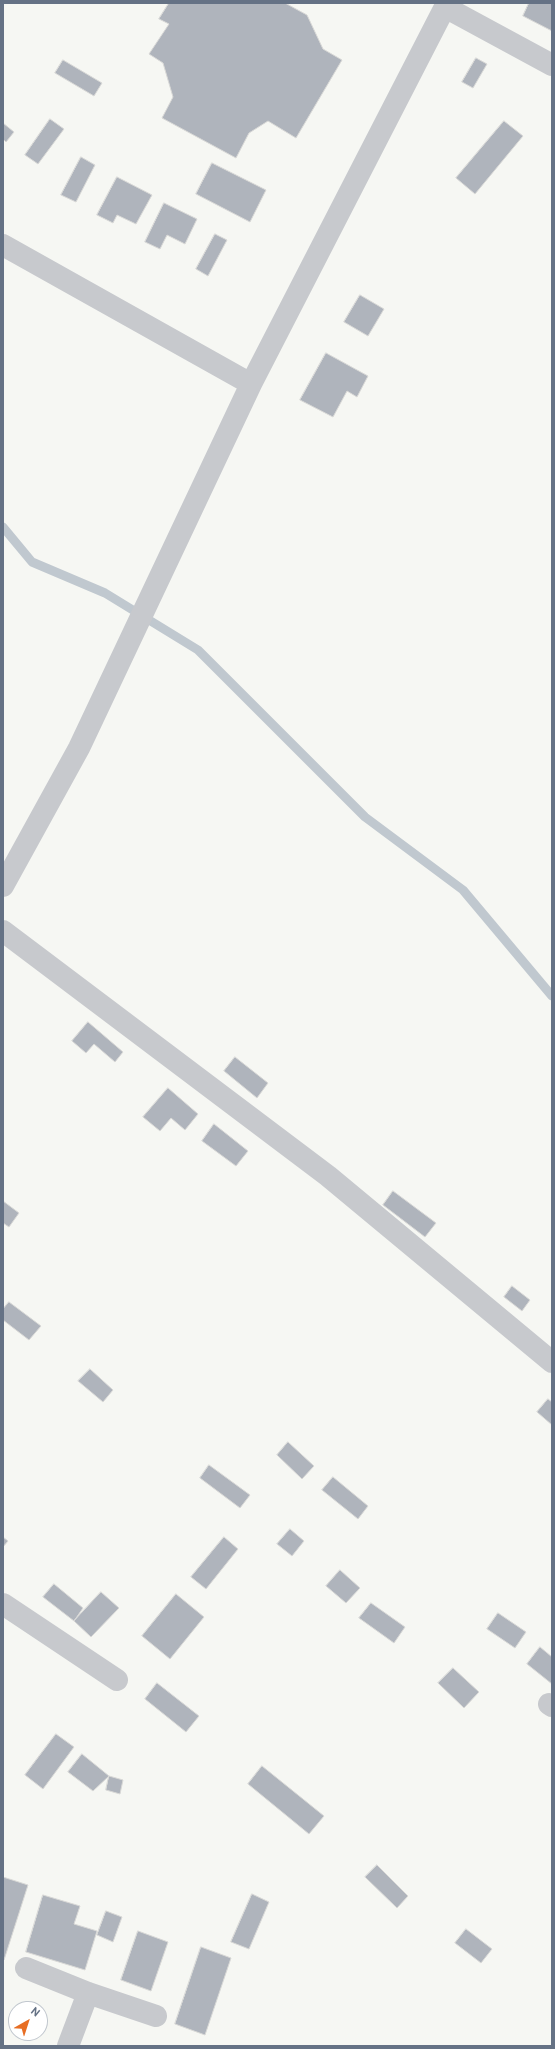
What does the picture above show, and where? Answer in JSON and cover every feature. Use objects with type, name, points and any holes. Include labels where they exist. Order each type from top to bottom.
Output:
[{"type":"street","points":[[3,886],[79,748],[251,384],[446,5],[552,65]]},
{"type":"street","points":[[3,245],[251,384]]},
{"type":"street","points":[[3,931],[328,1176],[552,1362]]},
{"type":"street","points":[[3,1604],[117,1680]]},
{"type":"street","points":[[26,1968],[88,1993],[156,2016]]},
{"type":"street","points":[[68,2046],[88,1993]]},
{"type":"building","points":[[169,3],[285,3],[307,15],[323,49],[342,60],[296,138],[268,121],[249,133],[236,158],[162,118],[173,97],[163,63],[149,54],[169,24],[159,19]]},
{"type":"building","points":[[529,3],[552,3],[552,31],[523,16]]},
{"type":"building","points":[[476,58],[487,64],[473,88],[462,82]]},
{"type":"building","points":[[63,60],[102,83],[94,96],[55,73]]},
{"type":"building","points":[[50,119],[64,129],[38,164],[25,155]]},
{"type":"building","points":[[504,121],[523,136],[475,194],[456,178]]},
{"type":"building","points":[[3,123],[14,132],[6,142],[3,139]]},
{"type":"building","points":[[81,157],[95,165],[76,202],[61,195]]},
{"type":"building","points":[[212,163],[266,190],[250,222],[196,194]]},
{"type":"building","points":[[117,177],[152,195],[136,224],[117,215],[113,223],[97,215]]},
{"type":"building","points":[[164,203],[197,219],[185,244],[167,235],[160,249],[145,242]]},
{"type":"building","points":[[215,234],[227,240],[208,276],[196,269]]},
{"type":"building","points":[[360,295],[384,309],[368,336],[344,322]]},
{"type":"building","points":[[326,353],[368,376],[357,397],[347,391],[333,417],[300,400]]},
{"type":"building","points":[[88,1022],[123,1052],[115,1062],[94,1044],[86,1053],[72,1041]]},
{"type":"building","points":[[235,1057],[268,1083],[257,1098],[224,1071]]},
{"type":"building","points":[[168,1088],[198,1114],[185,1130],[171,1118],[160,1131],[143,1117]]},
{"type":"building","points":[[214,1124],[248,1151],[236,1166],[202,1141]]},
{"type":"building","points":[[393,1191],[436,1223],[425,1237],[383,1205]]},
{"type":"building","points":[[3,1201],[19,1213],[9,1227],[3,1223]]},
{"type":"building","points":[[512,1286],[530,1300],[522,1311],[504,1297]]},
{"type":"building","points":[[9,1302],[41,1326],[29,1340],[3,1320],[3,1309]]},
{"type":"building","points":[[90,1369],[113,1390],[103,1402],[78,1381]]},
{"type":"building","points":[[548,1399],[552,1402],[552,1425],[537,1412]]},
{"type":"building","points":[[288,1442],[314,1466],[302,1479],[277,1455]]},
{"type":"building","points":[[209,1465],[250,1495],[240,1508],[200,1478]]},
{"type":"building","points":[[333,1477],[368,1506],[358,1519],[322,1490]]},
{"type":"building","points":[[290,1529],[304,1541],[292,1556],[277,1544]]},
{"type":"building","points":[[3,1537],[8,1541],[3,1547]]},
{"type":"building","points":[[224,1537],[238,1549],[206,1589],[191,1577]]},
{"type":"building","points":[[340,1570],[360,1588],[346,1603],[326,1586]]},
{"type":"building","points":[[54,1584],[83,1608],[74,1621],[43,1597]]},
{"type":"building","points":[[101,1592],[119,1608],[91,1637],[74,1621]]},
{"type":"building","points":[[176,1594],[204,1617],[170,1659],[142,1636]]},
{"type":"building","points":[[371,1603],[405,1627],[394,1643],[359,1618]]},
{"type":"building","points":[[498,1613],[526,1632],[515,1648],[487,1629]]},
{"type":"building","points":[[540,1647],[552,1657],[552,1684],[527,1664]]},
{"type":"building","points":[[453,1668],[479,1692],[464,1708],[438,1683]]},
{"type":"building","points":[[157,1683],[199,1716],[186,1732],[145,1699]]},
{"type":"building","points":[[56,1734],[74,1747],[43,1789],[25,1775]]},
{"type":"building","points":[[82,1754],[109,1776],[93,1791],[68,1772]]},
{"type":"building","points":[[262,1766],[324,1816],[309,1834],[248,1784]]},
{"type":"building","points":[[109,1776],[123,1780],[120,1794],[106,1790]]},
{"type":"building","points":[[377,1865],[408,1896],[397,1908],[365,1877]]},
{"type":"building","points":[[3,1877],[28,1885],[4,1960],[3,1960]]},
{"type":"building","points":[[252,1894],[269,1902],[249,1949],[231,1942]]},
{"type":"building","points":[[43,1895],[80,1906],[74,1924],[97,1931],[85,1970],[26,1952]]},
{"type":"building","points":[[106,1911],[122,1917],[113,1942],[97,1935]]},
{"type":"building","points":[[466,1929],[492,1949],[481,1963],[455,1943]]},
{"type":"building","points":[[138,1931],[168,1942],[151,1991],[121,1980]]},
{"type":"building","points":[[201,1947],[231,1958],[205,2035],[175,2024]]},
{"type":"waterway","points":[[3,527],[32,562],[105,593],[198,650],[365,817],[463,890],[552,996]]}]
